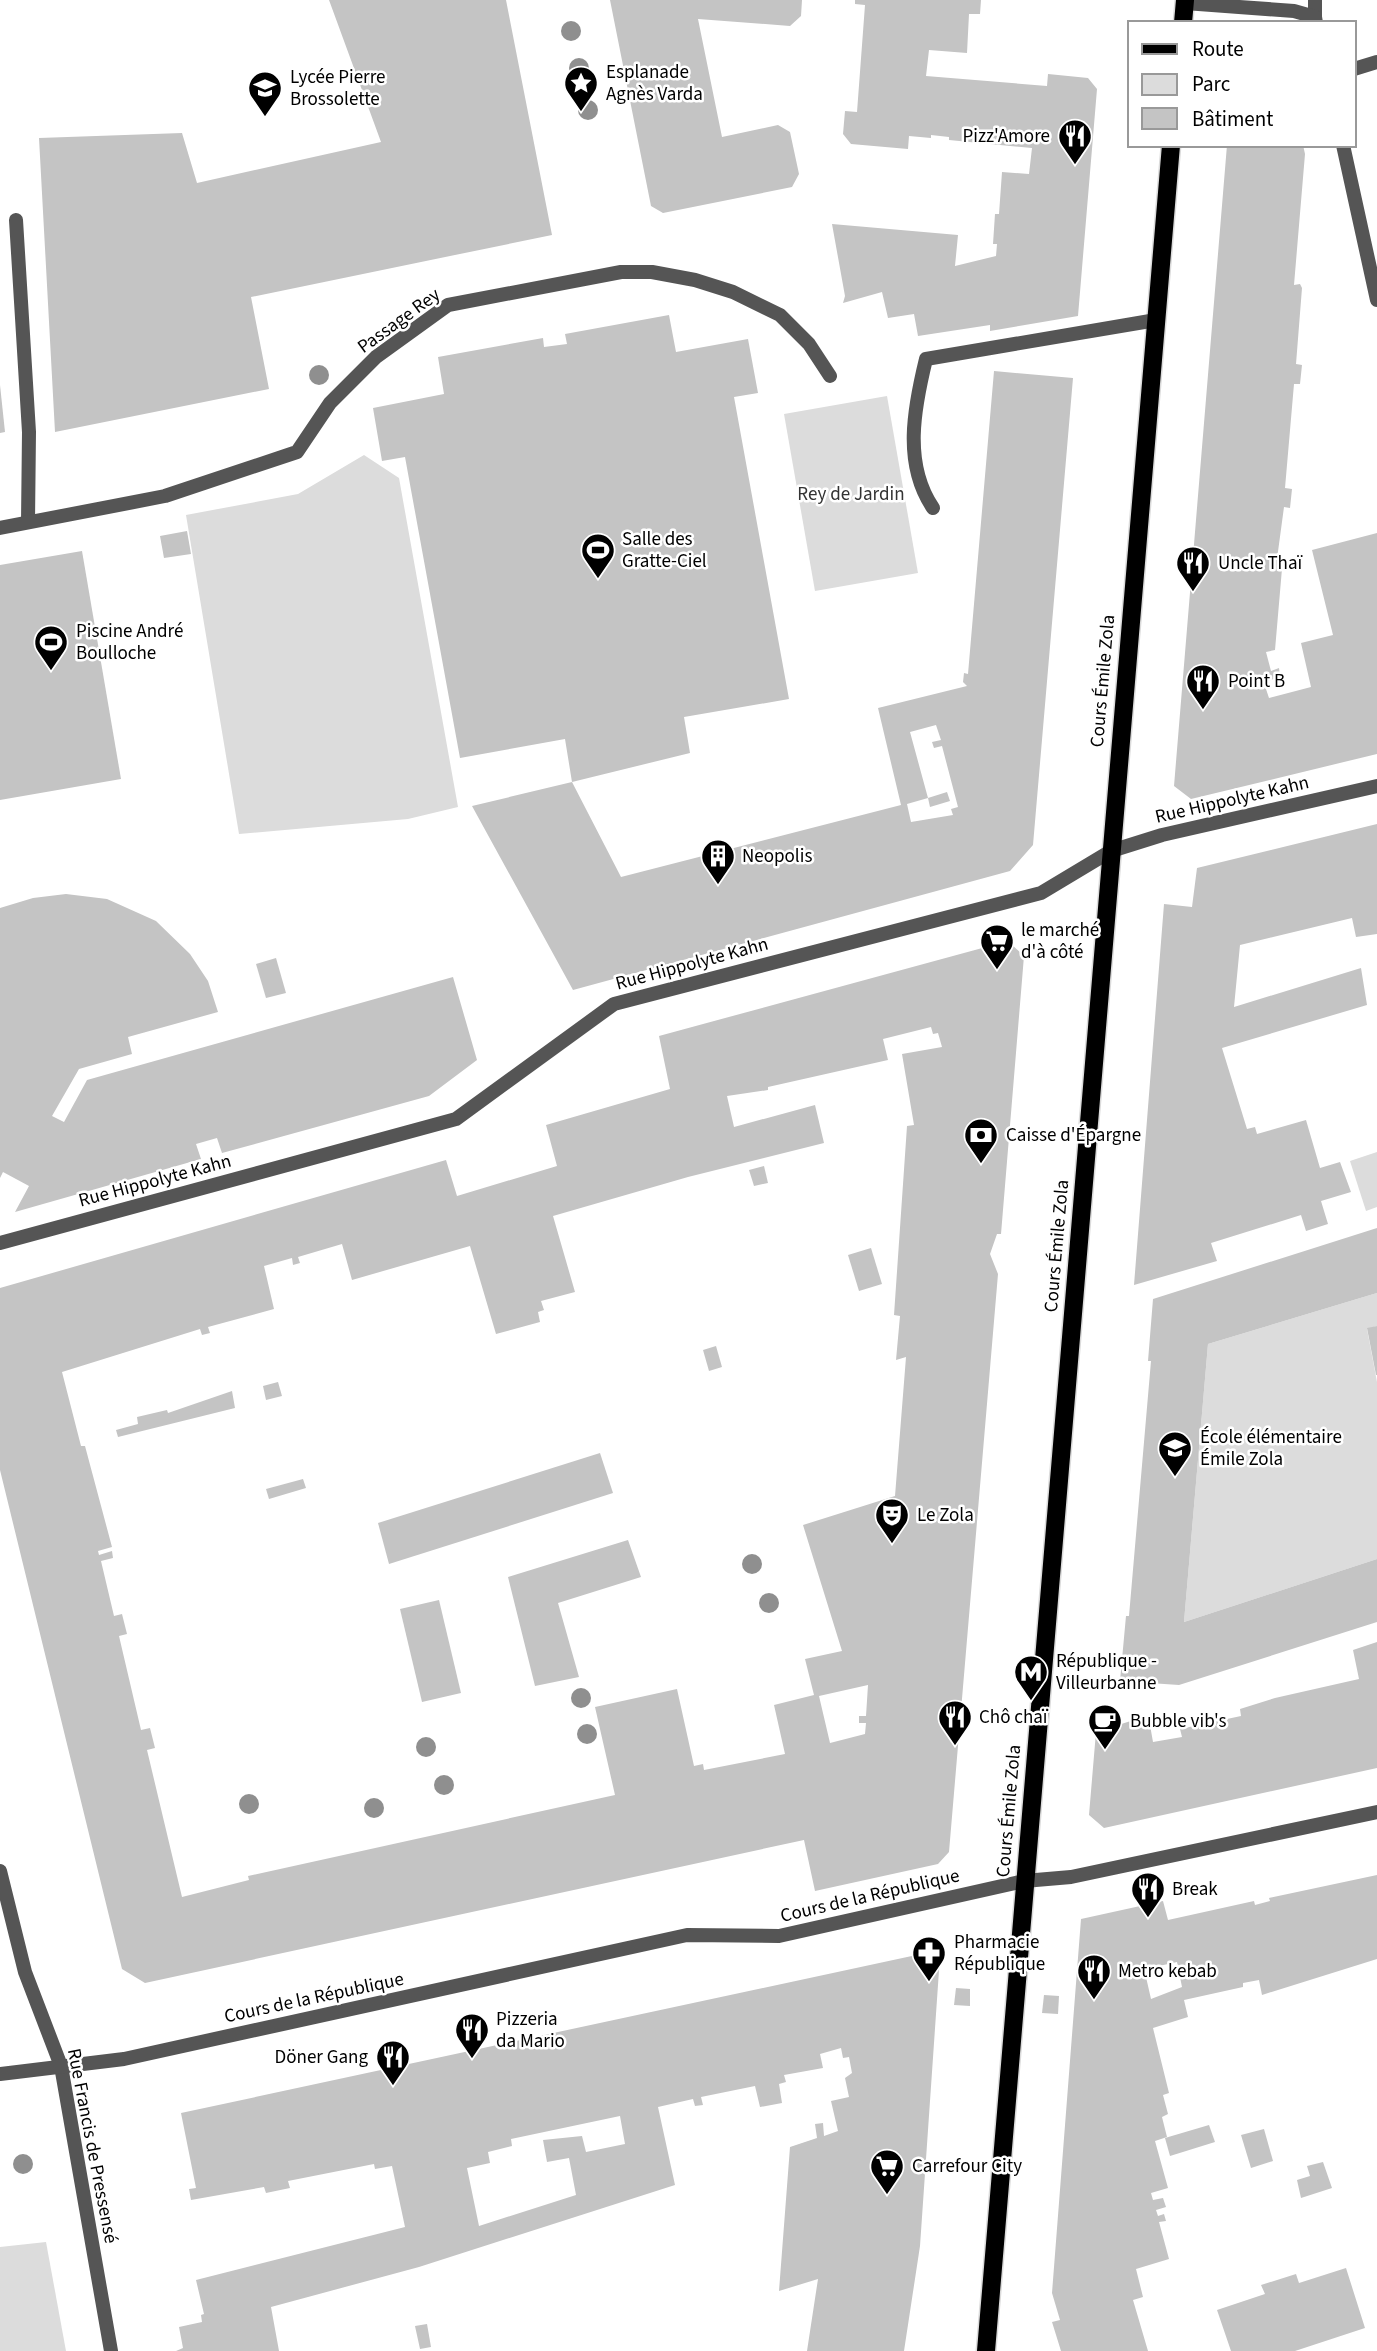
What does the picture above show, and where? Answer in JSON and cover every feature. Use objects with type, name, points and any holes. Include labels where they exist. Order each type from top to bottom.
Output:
[{"type":"main road","points":[[1183,21],[1185,1]]},
{"type":"main road","name":"Cours Émile Zola","points":[[986,2351],[1171,147]]},
{"type":"street","points":[[1185,1],[1294,10],[1315,20],[1315,0]]},
{"type":"street","points":[[1356,68],[1377,62]]},
{"type":"street","points":[[1343,147],[1377,300]]},
{"type":"street","points":[[16,220],[29,432],[28,522]]},
{"type":"street","name":"Passage Rey","points":[[0,528],[165,496],[297,452],[330,402],[376,357],[448,305],[621,272],[652,272],[695,279],[733,292],[780,315],[809,344],[830,376]]},
{"type":"street","points":[[933,508],[918,479],[914,447],[916,407],[926,359],[1156,320]]},
{"type":"street","name":"Rue Hippolyte Kahn","points":[[0,1243],[456,1119],[614,1004],[1041,893],[1111,851],[1162,835],[1377,786]]},
{"type":"street","name":"Cours de la République","points":[[0,2074],[124,2059],[687,1936],[779,1936],[1024,1881],[1071,1877],[1377,1812]]},
{"type":"street","name":"Rue Francis de Pressensé","points":[[0,1871],[25,1972],[61,2066],[110,2351]]},
{"type":"green space","name":"Rey de Jardin","points":[[887,396],[918,573],[815,591],[784,414]]},
{"type":"green space","points":[[364,455],[399,478],[458,807],[408,819],[239,834],[186,515],[298,494]]},
{"type":"green space","points":[[1377,1152],[1377,1207],[1366,1211],[1350,1161]]},
{"type":"green space","points":[[1377,1293],[1377,1326],[1367,1329],[1377,1382],[1377,1559],[1184,1622],[1208,1344]]},
{"type":"green space","points":[[46,2242],[66,2351],[0,2351],[0,2247]]},
{"type":"building","name":"Lycée Pierre Brossolette","points":[[329,0],[506,0],[552,235],[251,297],[269,389],[55,432],[39,138],[182,133],[197,183],[381,142]]},
{"type":"building","points":[[610,0],[802,0],[801,16],[790,26],[698,19],[722,137],[778,125],[790,132],[799,174],[792,187],[663,213],[651,206]]},
{"type":"building","points":[[855,0],[981,0],[980,14],[969,14],[967,53],[929,50],[926,76],[1047,86],[1048,74],[1088,78],[1097,89],[1078,316],[990,331],[990,325],[918,336],[914,314],[888,318],[882,292],[843,303],[845,296],[832,224],[958,235],[955,266],[996,256],[997,244],[993,244],[995,214],[999,214],[1002,172],[1029,174],[1032,148],[949,140],[949,137],[931,135],[931,138],[909,136],[908,149],[851,144],[843,134],[845,111],[857,112],[865,5],[855,4]]},
{"type":"building","points":[[1227,147],[1303,147],[1294,285],[1300,284],[1302,288],[1296,364],[1302,365],[1300,384],[1294,384],[1285,488],[1292,489],[1290,508],[1284,507],[1277,559],[1283,557],[1275,650],[1266,652],[1271,671],[1279,668],[1280,676],[1264,683],[1269,698],[1311,687],[1301,643],[1333,635],[1312,550],[1377,533],[1377,754],[1191,799],[1174,786]]},
{"type":"building","name":"Salle des Gratte-Ciel","points":[[669,315],[676,352],[748,339],[758,393],[734,397],[789,699],[684,717],[690,753],[572,782],[565,739],[460,758],[405,457],[382,461],[373,408],[444,394],[438,357],[543,338],[544,347],[567,344],[565,334]]},
{"type":"building","points":[[994,371],[1073,378],[1033,845],[1010,871],[573,990],[472,806],[572,782],[621,877],[901,805],[878,708],[967,686],[963,682],[964,673],[968,674]],"holes":[[[936,725],[941,740],[932,742],[934,748],[942,746],[958,807],[951,809],[953,815],[911,822],[907,804],[928,798],[910,732]]]},
{"type":"building","points":[[0,385],[5,432],[0,433]]},
{"type":"building","points":[[187,531],[191,554],[164,558],[160,536]]},
{"type":"building","name":"Piscine André Boulloche","points":[[82,551],[121,779],[0,800],[0,565]]},
{"type":"building","points":[[947,792],[950,801],[930,807],[928,798]]},
{"type":"building","points":[[1377,824],[1377,934],[1356,937],[1352,918],[1240,945],[1234,1007],[1361,968],[1367,1005],[1222,1048],[1247,1129],[1255,1127],[1257,1134],[1306,1120],[1320,1168],[1340,1162],[1351,1192],[1321,1201],[1328,1224],[1306,1231],[1301,1215],[1211,1243],[1217,1261],[1134,1285],[1164,904],[1192,907],[1197,868]]},
{"type":"building","points":[[66,894],[107,899],[156,921],[190,954],[208,981],[218,1012],[128,1037],[132,1054],[79,1069],[52,1116],[64,1122],[87,1080],[453,977],[477,1060],[429,1096],[222,1153],[217,1138],[196,1144],[201,1159],[15,1212],[29,1186],[3,1172],[0,1178],[0,908],[33,898]]},
{"type":"building","points":[[1008,941],[1024,956],[1001,1234],[997,1234],[990,1254],[998,1274],[949,1852],[938,1864],[815,1891],[804,1840],[145,1983],[122,1969],[0,1470],[0,1288],[446,1160],[457,1196],[557,1166],[546,1125],[670,1089],[659,1036]],"holes":[[[931,1027],[933,1034],[938,1033],[942,1047],[902,1054],[914,1125],[907,1126],[894,1315],[900,1316],[896,1360],[906,1357],[895,1496],[803,1525],[842,1651],[805,1659],[814,1695],[774,1705],[785,1754],[704,1770],[703,1764],[694,1766],[677,1689],[595,1707],[615,1795],[248,1876],[249,1880],[182,1897],[147,1750],[155,1748],[150,1728],[141,1730],[119,1636],[127,1634],[122,1614],[114,1616],[101,1561],[113,1558],[112,1551],[99,1555],[98,1551],[112,1547],[62,1372],[200,1329],[202,1335],[210,1333],[208,1327],[274,1309],[264,1266],[292,1258],[293,1265],[300,1263],[298,1257],[342,1244],[352,1280],[470,1246],[496,1334],[540,1322],[538,1312],[544,1310],[541,1301],[575,1292],[553,1216],[688,1177],[824,1143],[815,1105],[734,1127],[727,1096],[768,1090],[768,1087],[888,1060],[883,1039]],[[868,1685],[866,1716],[859,1716],[859,1723],[866,1723],[865,1734],[830,1743],[819,1696]]]},
{"type":"building","points":[[276,958],[286,993],[266,998],[256,964]]},
{"type":"building","points":[[764,1166],[768,1183],[754,1186],[749,1170]]},
{"type":"building","points":[[1377,1228],[1377,1293],[1208,1344],[1184,1622],[1377,1559],[1377,1622],[1179,1685],[1120,1681],[1126,1616],[1129,1616],[1151,1361],[1148,1361],[1153,1299]]},
{"type":"building","points":[[871,1248],[882,1284],[859,1291],[848,1255]]},
{"type":"building","points":[[1377,1326],[1377,1375],[1376,1375],[1367,1328]]},
{"type":"building","points":[[716,1346],[722,1367],[709,1371],[703,1350]]},
{"type":"building","points":[[278,1382],[282,1396],[266,1400],[263,1386]]},
{"type":"building","points":[[232,1391],[235,1408],[118,1437],[116,1430],[138,1424],[137,1417],[167,1410],[168,1413]]},
{"type":"building","points":[[600,1453],[613,1493],[389,1564],[378,1523]]},
{"type":"building","points":[[303,1479],[306,1488],[269,1499],[266,1489]]},
{"type":"building","points":[[628,1540],[641,1577],[558,1603],[579,1677],[535,1686],[508,1577]]},
{"type":"building","points":[[439,1600],[461,1693],[422,1702],[400,1609]]},
{"type":"building","points":[[1377,1642],[1377,1768],[1104,1828],[1089,1815],[1096,1732],[1156,1713],[1158,1723],[1150,1725],[1153,1742],[1182,1737],[1180,1729],[1241,1716],[1240,1709],[1275,1698],[1359,1679],[1353,1650]]},
{"type":"building","points":[[1377,1875],[1377,1959],[1262,1995],[1259,1980],[1243,1983],[1243,1987],[1184,2000],[1188,2017],[1153,2028],[1169,2093],[1163,2095],[1168,2114],[1162,2117],[1167,2137],[1155,2141],[1168,2188],[1151,2193],[1153,2200],[1163,2198],[1166,2207],[1156,2210],[1158,2216],[1164,2214],[1166,2221],[1159,2222],[1169,2259],[1136,2269],[1143,2297],[1133,2300],[1148,2351],[1061,2351],[1052,2322],[1060,2320],[1052,2293],[1081,1919],[1163,1901],[1168,1920],[1254,1901],[1255,1905],[1270,1901],[1269,1898]],"holes":[[[1177,1962],[1182,1987],[1151,1999],[1146,1977],[1151,1976],[1150,1968]]]},
{"type":"building","points":[[935,1951],[940,1956],[920,2246],[904,2351],[807,2351],[818,2279],[779,2291],[790,2147],[817,2138],[815,2124],[823,2123],[824,2136],[838,2131],[831,2101],[849,2097],[845,2078],[852,2073],[849,2057],[843,2058],[841,2048],[820,2054],[823,2068],[784,2075],[786,2082],[779,2084],[782,2103],[760,2107],[755,2086],[701,2097],[703,2105],[695,2106],[693,2099],[658,2107],[675,2185],[419,2267],[271,2307],[279,2351],[176,2351],[183,2348],[179,2327],[202,2322],[201,2315],[204,2314],[196,2280],[405,2227],[392,2166],[375,2169],[374,2164],[288,2181],[290,2188],[266,2193],[264,2187],[191,2200],[189,2189],[196,2188],[181,2113]],"holes":[[[620,2116],[625,2144],[586,2152],[582,2136],[543,2140],[547,2162],[569,2158],[576,2195],[479,2226],[467,2168],[490,2163],[488,2152],[512,2146],[511,2139]]]},
{"type":"building","points":[[956,1988],[970,1989],[970,2006],[954,2005]]},
{"type":"building","points":[[1044,1995],[1059,1996],[1058,2014],[1042,2013]]},
{"type":"building","points":[[1209,2125],[1215,2142],[1170,2156],[1165,2138]]},
{"type":"building","points":[[1264,2129],[1273,2161],[1251,2168],[1241,2135]]},
{"type":"building","points":[[1323,2162],[1332,2188],[1301,2198],[1297,2180],[1310,2176],[1307,2166]]},
{"type":"building","points":[[1346,2268],[1365,2328],[1295,2351],[1231,2351],[1217,2310],[1265,2294],[1261,2285],[1296,2274],[1299,2283]]},
{"type":"building","points":[[427,2324],[431,2347],[420,2349],[415,2326]]},
{"type":"place","name":"Esplanade Agnès Varda","points":[[581,113]]},
{"type":"place","name":"Lycée Pierre Brossolette","points":[[265,118]]},
{"type":"place","name":"Pizz'Amore","points":[[1075,166]]},
{"type":"place","name":"Salle des Gratte-Ciel","points":[[598,580]]},
{"type":"place","name":"Uncle Thaï","points":[[1193,593]]},
{"type":"place","name":"Piscine André Boulloche","points":[[51,672]]},
{"type":"place","name":"Point B","points":[[1203,711]]},
{"type":"place","name":"Neopolis","points":[[718,886]]},
{"type":"place","name":"le marché d'à côté","points":[[997,971]]},
{"type":"place","name":"Caisse d'Épargne","points":[[981,1165]]},
{"type":"place","name":"École élémentaire Émile Zola","points":[[1175,1478]]},
{"type":"place","name":"Le Zola","points":[[892,1545]]},
{"type":"place","name":"République - Villeurbanne","points":[[1031,1702]]},
{"type":"place","name":"Chô chaï","points":[[955,1747]]},
{"type":"place","name":"Bubble vib's","points":[[1105,1751]]},
{"type":"place","name":"Break","points":[[1148,1919]]},
{"type":"place","name":"Pharmacie République","points":[[929,1983]]},
{"type":"place","name":"Metro kebab","points":[[1094,2001]]},
{"type":"place","name":"Pizzeria da Mario","points":[[472,2060]]},
{"type":"place","name":"Döner Gang","points":[[393,2087]]},
{"type":"place","name":"Carrefour City","points":[[887,2196]]}]
